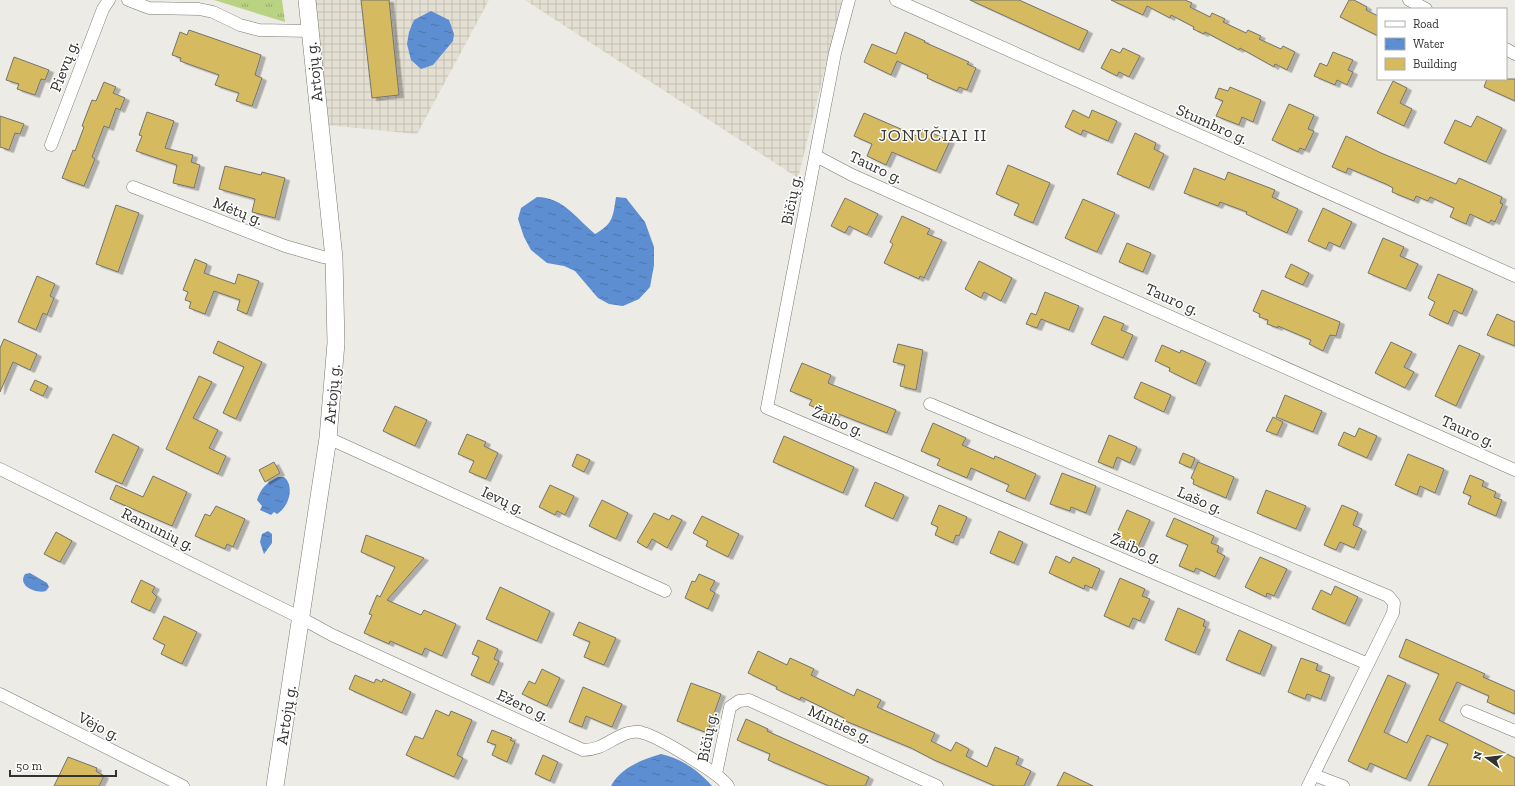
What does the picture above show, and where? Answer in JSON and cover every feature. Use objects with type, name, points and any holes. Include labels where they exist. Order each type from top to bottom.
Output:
[{"type":"main road","name":"Artojų g.","points":[[275,786],[328,438],[336,343],[334,258],[307,0]]},
{"type":"street","name":"Pievų g.","points":[[51,145],[103,9],[109,0]]},
{"type":"street","points":[[128,0],[149,8],[199,9],[212,12],[240,25],[258,30],[310,31]]},
{"type":"street","name":"Bičių g.","points":[[767,408],[835,53],[849,0]]},
{"type":"street","name":"Stumbro g.","points":[[896,0],[1515,276]]},
{"type":"street","points":[[1409,0],[1424,8]]},
{"type":"street","name":"Tauro g.","points":[[816,156],[860,178],[1515,470]]},
{"type":"street","name":"Mėtų g.","points":[[133,187],[285,246],[323,257],[334,258]]},
{"type":"street","name":"Lašo g.","points":[[930,404],[1388,596],[1394,603],[1393,613],[1368,664]]},
{"type":"street","name":"Žaibo g.","points":[[767,408],[1368,664]]},
{"type":"street","name":"Ievų g.","points":[[328,438],[665,591]]},
{"type":"street","name":"Ramunių g.","points":[[0,469],[301,618]]},
{"type":"street","name":"Ežero g.","points":[[301,618],[332,635],[584,750],[594,750],[628,734],[642,732],[654,737],[716,774],[728,786]]},
{"type":"street","points":[[1343,786],[1311,781],[1368,664]]},
{"type":"street","name":"Vėjo g.","points":[[0,694],[183,786]]},
{"type":"street","name":"Minties g.","points":[[730,706],[738,701],[749,700],[937,786]]},
{"type":"street","name":"Bičių g.","points":[[716,774],[730,706]]},
{"type":"street","points":[[1467,711],[1515,731]]},
{"type":"shaded area","points":[[315,0],[489,0],[417,134],[326,125]]},
{"type":"shaded area","points":[[525,0],[842,0],[798,178]]},
{"type":"green space","points":[[214,0],[282,0],[285,22]]},
{"type":"water","points":[[431,11],[449,20],[454,34],[453,41],[433,65],[421,69],[411,60],[407,44],[409,32],[414,20]]},
{"type":"water","points":[[537,197],[546,198],[562,205],[595,234],[609,223],[613,215],[616,197],[626,198],[645,222],[654,247],[654,265],[650,287],[639,299],[623,306],[609,304],[598,298],[575,271],[564,266],[547,263],[531,250],[524,237],[518,219],[521,208]]},
{"type":"water","points":[[278,477],[284,477],[290,491],[285,507],[277,514],[274,512],[271,515],[260,510],[262,506],[257,500],[264,486]]},
{"type":"water","points":[[268,531],[272,534],[272,543],[264,554],[260,542],[262,534]]},
{"type":"water","points":[[30,573],[47,583],[49,587],[46,591],[42,592],[33,590],[25,585],[23,578],[25,574]]},
{"type":"water","points":[[661,754],[676,759],[689,766],[712,786],[611,786],[626,769]]},
{"type":"building","points":[[361,0],[389,0],[399,95],[372,98]]},
{"type":"building","points":[[970,0],[1019,0],[1088,31],[1079,50]]},
{"type":"building","points":[[1111,0],[1185,0],[1192,3],[1190,7],[1210,17],[1212,13],[1225,19],[1223,22],[1246,33],[1248,30],[1261,36],[1259,39],[1281,49],[1283,46],[1295,52],[1287,70],[1275,64],[1274,67],[1240,48],[1239,50],[1205,32],[1204,34],[1193,29],[1194,27],[1171,15],[1170,18],[1147,6],[1143,15]]},
{"type":"building","points":[[1349,0],[1354,0],[1367,7],[1366,10],[1377,16],[1377,36],[1340,17]]},
{"type":"building","points":[[189,30],[261,55],[255,75],[262,78],[252,106],[236,101],[239,93],[215,85],[219,75],[180,61],[181,58],[172,55],[180,32],[187,35]]},
{"type":"building","points":[[905,32],[969,62],[967,64],[976,68],[967,90],[959,87],[957,91],[927,78],[928,75],[897,61],[891,75],[864,62],[872,44],[896,54]]},
{"type":"building","points":[[1123,48],[1140,56],[1129,77],[1119,72],[1117,76],[1101,68],[1111,49],[1120,53]]},
{"type":"building","points":[[1333,52],[1353,60],[1348,70],[1353,72],[1347,85],[1337,80],[1335,85],[1314,76],[1320,63],[1327,66]]},
{"type":"building","points":[[14,57],[49,70],[45,80],[41,79],[35,95],[17,89],[19,84],[6,80]]},
{"type":"building","points":[[1515,79],[1515,101],[1484,87],[1487,80]]},
{"type":"building","points":[[1393,81],[1407,88],[1400,103],[1412,109],[1404,126],[1377,113]]},
{"type":"building","points":[[104,82],[116,87],[113,93],[125,98],[120,110],[116,108],[109,128],[104,126],[92,157],[95,159],[84,186],[62,178],[73,150],[75,151],[84,127],[82,126],[92,100],[96,101]]},
{"type":"building","points":[[1230,87],[1261,100],[1253,122],[1242,117],[1239,125],[1216,116],[1223,101],[1215,98],[1219,88],[1228,91]]},
{"type":"building","points":[[1289,104],[1314,115],[1308,129],[1314,131],[1305,150],[1300,148],[1298,152],[1272,140]]},
{"type":"building","points":[[1073,110],[1089,118],[1092,110],[1117,121],[1108,141],[1083,130],[1081,135],[1065,127]]},
{"type":"building","points":[[147,112],[174,121],[165,148],[193,155],[191,162],[200,165],[194,188],[173,183],[177,165],[136,151],[142,136],[139,135]]},
{"type":"building","points":[[864,113],[919,137],[923,129],[950,141],[936,171],[892,152],[886,165],[867,156],[872,144],[854,136]]},
{"type":"building","points":[[0,116],[24,124],[20,134],[15,133],[9,150],[0,147]]},
{"type":"building","points":[[1477,116],[1502,128],[1486,162],[1444,143],[1455,120],[1471,127]]},
{"type":"building","points":[[1135,133],[1156,143],[1154,149],[1164,154],[1149,188],[1117,174]]},
{"type":"building","points":[[1346,136],[1381,153],[1456,184],[1459,178],[1502,197],[1500,203],[1503,204],[1495,222],[1491,220],[1489,223],[1470,214],[1466,224],[1450,217],[1454,208],[1430,197],[1428,201],[1416,196],[1414,201],[1392,192],[1393,188],[1388,185],[1348,168],[1346,173],[1332,167]]},
{"type":"building","points":[[1008,165],[1050,183],[1033,223],[1014,215],[1019,204],[996,194]]},
{"type":"building","points":[[225,166],[261,175],[262,172],[285,178],[275,218],[252,212],[255,199],[219,189]]},
{"type":"building","points":[[1194,168],[1225,180],[1228,172],[1275,190],[1272,197],[1298,209],[1287,233],[1246,214],[1247,212],[1220,202],[1218,206],[1184,193]]},
{"type":"building","points":[[845,198],[878,214],[867,235],[849,226],[845,233],[831,226]]},
{"type":"building","points":[[1083,199],[1115,213],[1097,252],[1065,238]]},
{"type":"building","points":[[116,205],[139,213],[118,272],[96,264]]},
{"type":"building","points":[[1323,208],[1352,222],[1340,247],[1329,242],[1326,249],[1308,241]]},
{"type":"building","points":[[902,216],[930,229],[927,234],[942,240],[924,278],[920,276],[919,279],[884,263],[893,244],[890,242]]},
{"type":"building","points":[[1383,238],[1404,247],[1400,256],[1418,264],[1406,289],[1368,273]]},
{"type":"building","points":[[1127,243],[1151,253],[1143,272],[1119,262]]},
{"type":"building","points":[[195,259],[207,264],[204,273],[235,284],[238,274],[259,281],[247,314],[237,310],[240,300],[214,291],[205,314],[189,308],[191,302],[185,300],[188,292],[183,290]]},
{"type":"building","points":[[979,261],[1012,278],[1001,301],[984,292],[981,298],[965,289]]},
{"type":"building","points":[[1291,264],[1309,273],[1303,285],[1285,277]]},
{"type":"building","points":[[1438,274],[1473,289],[1462,314],[1454,310],[1448,324],[1429,315],[1435,302],[1428,298]]},
{"type":"building","points":[[37,276],[55,284],[50,296],[54,298],[47,315],[43,313],[36,330],[18,322]]},
{"type":"building","points":[[1262,290],[1340,322],[1336,336],[1330,335],[1323,351],[1309,344],[1311,340],[1278,326],[1278,328],[1267,324],[1268,320],[1259,317],[1260,314],[1253,311]]},
{"type":"building","points":[[1045,292],[1079,306],[1069,330],[1041,319],[1037,328],[1026,324],[1031,313],[1036,315]]},
{"type":"building","points":[[1497,314],[1515,322],[1515,346],[1487,335]]},
{"type":"building","points":[[1104,316],[1124,324],[1121,330],[1133,335],[1123,358],[1091,344]]},
{"type":"building","points":[[4,339],[37,354],[30,370],[13,362],[0,392],[0,348]]},
{"type":"building","points":[[218,341],[262,362],[236,419],[223,413],[244,367],[213,353]]},
{"type":"building","points":[[1391,342],[1412,352],[1404,367],[1414,372],[1405,388],[1375,373]]},
{"type":"building","points":[[898,344],[923,350],[916,390],[900,386],[905,365],[893,362]]},
{"type":"building","points":[[1162,345],[1180,353],[1181,350],[1206,361],[1196,384],[1169,371],[1170,368],[1155,361]]},
{"type":"building","points":[[1459,345],[1480,354],[1456,406],[1435,396]]},
{"type":"building","points":[[802,363],[831,375],[828,383],[896,410],[887,433],[836,413],[834,416],[809,405],[812,400],[790,391]]},
{"type":"building","points":[[199,376],[212,382],[193,418],[218,430],[209,448],[226,456],[218,474],[166,449]]},
{"type":"building","points":[[35,380],[48,386],[43,396],[30,390]]},
{"type":"building","points":[[1141,382],[1171,395],[1164,412],[1134,398]]},
{"type":"building","points":[[1285,395],[1322,411],[1313,432],[1276,417]]},
{"type":"building","points":[[395,406],[427,420],[415,446],[383,431]]},
{"type":"building","points":[[1273,417],[1283,422],[1277,435],[1266,431]]},
{"type":"building","points":[[933,423],[966,438],[962,445],[994,459],[995,456],[1036,474],[1025,499],[1006,491],[1009,485],[971,468],[967,478],[937,465],[940,459],[921,451]]},
{"type":"building","points":[[1359,428],[1377,436],[1367,458],[1338,445],[1344,432],[1355,437]]},
{"type":"building","points":[[113,434],[139,447],[122,484],[95,472]]},
{"type":"building","points":[[467,434],[486,442],[484,446],[498,453],[486,479],[469,472],[474,461],[458,454]]},
{"type":"building","points":[[1109,435],[1137,447],[1130,463],[1117,457],[1113,468],[1098,462]]},
{"type":"building","points":[[784,436],[854,467],[843,493],[773,462]]},
{"type":"building","points":[[1183,453],[1195,458],[1191,468],[1179,463]]},
{"type":"building","points":[[577,454],[590,460],[584,472],[572,466]]},
{"type":"building","points":[[1408,454],[1444,469],[1435,493],[1420,486],[1417,495],[1395,485]]},
{"type":"building","points":[[274,462],[280,473],[265,482],[259,470]]},
{"type":"building","points":[[1198,462],[1234,477],[1226,498],[1193,484],[1194,480],[1191,478]]},
{"type":"building","points":[[1062,473],[1096,486],[1086,513],[1071,507],[1070,511],[1050,504]]},
{"type":"building","points":[[1470,475],[1484,481],[1482,486],[1496,492],[1494,497],[1502,500],[1496,516],[1468,504],[1471,496],[1463,493]]},
{"type":"building","points":[[153,476],[187,492],[172,526],[110,499],[116,485],[143,497]]},
{"type":"building","points":[[875,482],[904,495],[893,519],[865,506]]},
{"type":"building","points":[[550,485],[574,496],[565,515],[557,511],[555,515],[539,507]]},
{"type":"building","points":[[1266,490],[1306,506],[1296,529],[1257,513]]},
{"type":"building","points":[[602,500],[628,513],[616,539],[589,526]]},
{"type":"building","points":[[939,505],[967,517],[959,536],[956,535],[953,543],[935,535],[938,527],[931,524]]},
{"type":"building","points":[[1342,505],[1358,512],[1353,525],[1362,529],[1354,548],[1340,542],[1336,550],[1324,545]]},
{"type":"building","points":[[216,506],[245,519],[233,547],[227,544],[225,549],[195,536],[205,514],[210,516]]},
{"type":"building","points":[[1127,510],[1150,520],[1138,547],[1115,537]]},
{"type":"building","points":[[654,513],[669,520],[672,515],[682,520],[667,548],[652,539],[647,548],[637,542]]},
{"type":"building","points":[[702,516],[739,534],[728,557],[706,546],[708,541],[693,533]]},
{"type":"building","points":[[1174,518],[1214,536],[1211,543],[1219,546],[1217,552],[1225,556],[1215,577],[1196,568],[1194,572],[1179,566],[1188,545],[1166,536]]},
{"type":"building","points":[[999,531],[1023,542],[1014,563],[990,553]]},
{"type":"building","points":[[56,532],[72,541],[60,562],[44,554]]},
{"type":"building","points":[[366,535],[424,558],[387,600],[421,615],[424,610],[456,624],[442,656],[425,648],[422,655],[390,641],[389,644],[364,633],[372,615],[369,614],[377,595],[380,597],[395,567],[361,552]]},
{"type":"building","points":[[1056,556],[1070,563],[1073,557],[1100,569],[1092,588],[1085,585],[1084,589],[1049,573]]},
{"type":"building","points":[[1260,557],[1287,569],[1274,596],[1267,593],[1266,597],[1245,587]]},
{"type":"building","points":[[699,574],[715,581],[710,590],[715,593],[708,609],[685,598],[692,581],[695,582]]},
{"type":"building","points":[[1120,578],[1145,589],[1142,596],[1150,599],[1140,621],[1133,618],[1129,627],[1104,616]]},
{"type":"building","points":[[141,580],[155,587],[152,592],[157,597],[150,611],[131,602]]},
{"type":"building","points":[[1335,586],[1358,597],[1345,624],[1312,609],[1321,590],[1331,595]]},
{"type":"building","points":[[500,587],[550,611],[537,641],[486,619]]},
{"type":"building","points":[[1178,608],[1205,620],[1203,626],[1206,627],[1195,653],[1165,640]]},
{"type":"building","points":[[164,616],[197,632],[182,664],[161,654],[165,645],[153,639]]},
{"type":"building","points":[[579,622],[616,638],[604,665],[584,657],[590,642],[573,635]]},
{"type":"building","points":[[1239,630],[1272,645],[1260,674],[1226,660]]},
{"type":"building","points":[[1406,639],[1485,674],[1483,677],[1515,691],[1515,714],[1487,702],[1489,696],[1457,682],[1439,720],[1515,758],[1515,786],[1428,786],[1448,744],[1427,735],[1406,779],[1370,763],[1367,770],[1348,761],[1388,675],[1406,683],[1384,732],[1407,743],[1439,674],[1399,657]]},
{"type":"building","points":[[478,640],[498,649],[494,659],[499,661],[489,683],[471,675],[479,657],[472,654]]},
{"type":"building","points":[[758,651],[787,665],[790,658],[814,669],[811,675],[854,696],[857,689],[881,700],[877,707],[935,733],[931,741],[951,751],[956,742],[969,749],[966,756],[987,767],[995,747],[1019,757],[1016,764],[1031,771],[1024,786],[995,786],[934,760],[911,748],[843,720],[844,718],[801,697],[800,700],[776,689],[777,687],[748,673]]},
{"type":"building","points":[[1301,658],[1318,664],[1316,670],[1330,675],[1321,699],[1307,694],[1305,699],[1288,692]]},
{"type":"building","points":[[542,669],[560,678],[547,706],[522,694],[529,681],[535,684]]},
{"type":"building","points":[[355,675],[374,683],[376,679],[382,682],[383,679],[411,692],[402,713],[349,689]]},
{"type":"building","points":[[691,683],[721,694],[707,733],[677,721]]},
{"type":"building","points":[[583,687],[622,704],[612,727],[586,716],[582,727],[569,722]]},
{"type":"building","points":[[436,710],[449,716],[451,711],[472,720],[457,755],[463,758],[454,777],[406,755],[415,736],[423,739]]},
{"type":"building","points":[[746,719],[768,729],[767,731],[869,777],[865,786],[829,786],[768,760],[770,754],[737,740]]},
{"type":"building","points":[[492,730],[512,738],[510,740],[515,742],[507,762],[492,755],[496,745],[487,742]]},
{"type":"building","points":[[543,755],[558,762],[550,781],[535,774]]},
{"type":"building","points":[[68,757],[97,768],[96,771],[104,776],[99,786],[54,786]]},
{"type":"building","points":[[1064,772],[1093,786],[1057,786]]},
{"type":"district","name":"JONUČIAI II","points":[[933,135]]}]
